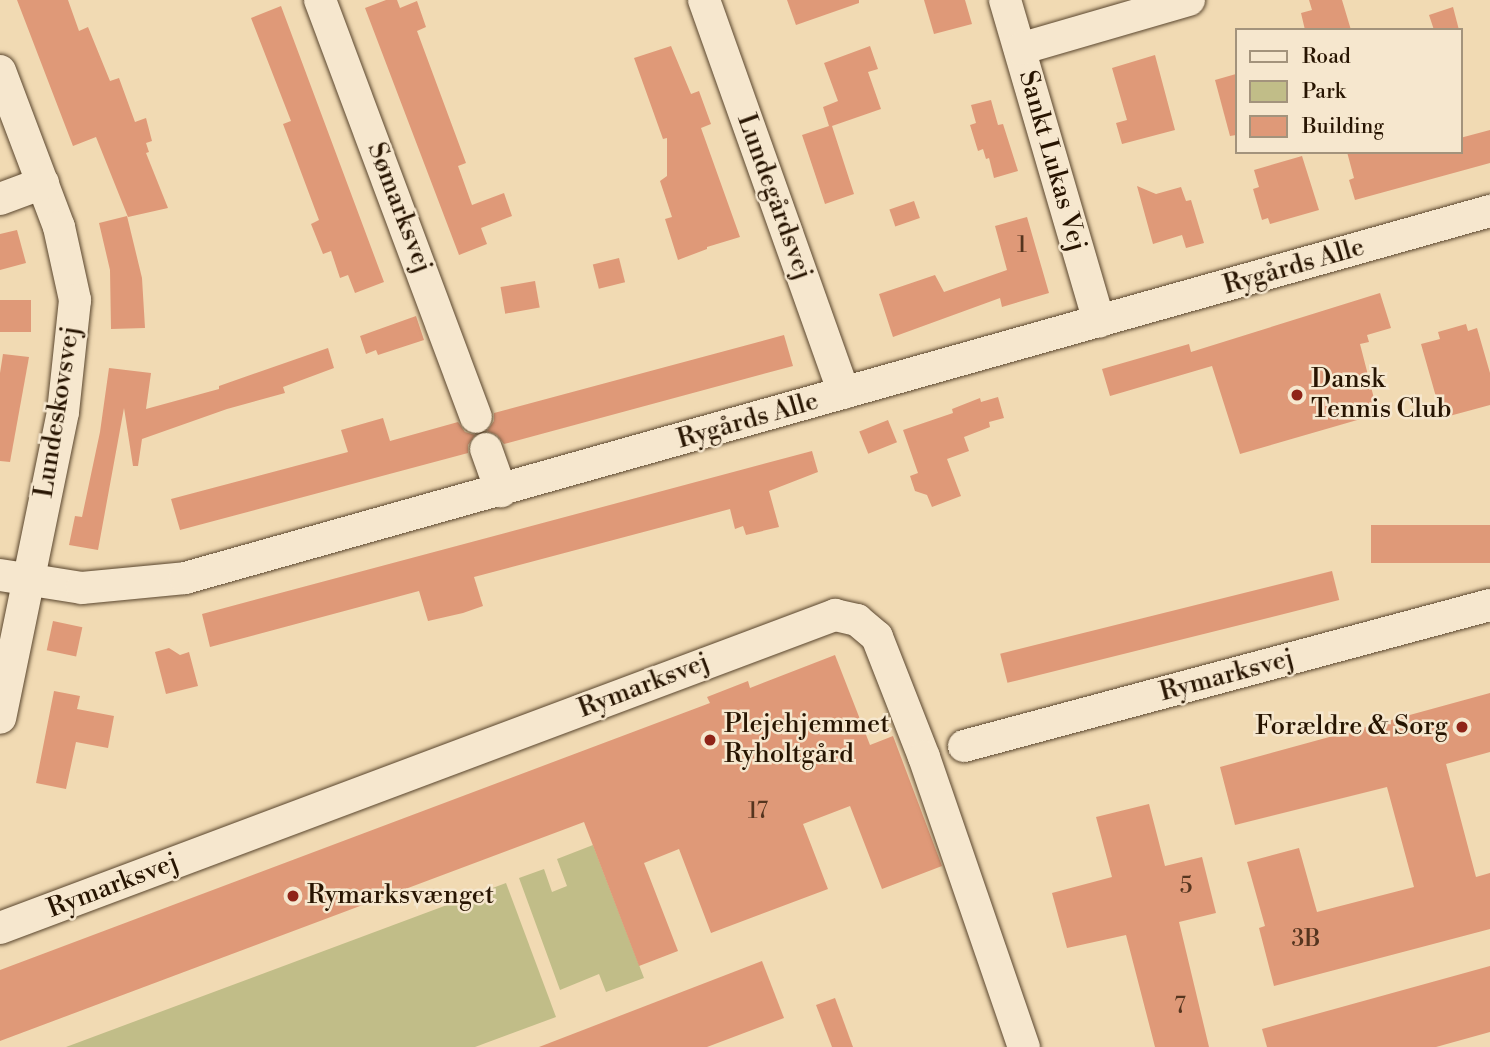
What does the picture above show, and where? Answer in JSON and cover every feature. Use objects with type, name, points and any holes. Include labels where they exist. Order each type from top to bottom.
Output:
[{"type":"street","name":"Sømarksvej","points":[[320,0],[476,417]]},
{"type":"street","name":"Lundegårdsvej","points":[[704,0],[844,393]]},
{"type":"street","name":"Sankt Lukas Vej","points":[[1005,0],[1099,322]]},
{"type":"street","points":[[1020,49],[1189,0]]},
{"type":"street","name":"Lundeskovsvej","points":[[0,71],[62,237],[75,300],[63,412],[13,577],[0,718]]},
{"type":"street","points":[[0,199],[43,183]]},
{"type":"street","name":"Rygårds Alle","points":[[13,577],[82,588],[185,578],[1490,211]]},
{"type":"street","points":[[486,449],[501,491]]},
{"type":"street","name":"Rymarksvej","points":[[964,746],[1490,605]]},
{"type":"street","name":"Rymarksvej","points":[[0,928],[835,614],[857,620],[877,637],[924,757],[1024,1047]]},
{"type":"green space","points":[[593,845],[644,978],[606,992],[599,974],[560,990],[519,878],[544,869],[552,892],[567,886],[557,859]]},
{"type":"green space","points":[[506,883],[556,1017],[475,1047],[66,1047]]},
{"type":"building","points":[[17,0],[68,0],[79,31],[88,27],[110,81],[119,78],[135,122],[146,118],[152,141],[146,143],[149,152],[146,153],[168,208],[128,217],[96,137],[73,146]]},
{"type":"building","points":[[386,0],[397,0],[400,8],[417,1],[426,27],[417,31],[466,163],[458,166],[472,205],[504,193],[512,216],[481,228],[487,244],[459,255],[365,8]]},
{"type":"building","points":[[787,0],[859,0],[859,3],[796,25]]},
{"type":"building","points":[[924,0],[965,0],[972,24],[934,34]]},
{"type":"building","points":[[1309,0],[1342,0],[1350,28],[1305,28],[1301,13],[1312,10]]},
{"type":"building","points":[[281,6],[384,282],[355,293],[348,275],[340,278],[331,251],[323,254],[311,224],[319,220],[283,124],[291,121],[251,18]]},
{"type":"building","points":[[1453,7],[1458,28],[1433,28],[1429,15]]},
{"type":"building","points":[[671,46],[691,94],[699,91],[711,124],[701,128],[740,237],[707,247],[678,260],[665,219],[672,217],[660,181],[667,176],[667,138],[663,139],[634,58]]},
{"type":"building","points":[[870,46],[878,69],[868,72],[881,109],[832,126],[854,194],[825,204],[802,135],[829,126],[823,107],[838,101],[824,63]]},
{"type":"building","points":[[1155,55],[1175,130],[1122,144],[1116,123],[1127,120],[1112,68]]},
{"type":"building","points":[[1234,75],[1234,135],[1230,136],[1215,80]]},
{"type":"building","points":[[991,100],[998,125],[1003,124],[1018,171],[994,178],[989,158],[986,159],[983,149],[978,151],[970,125],[976,123],[971,105]]},
{"type":"building","points":[[1490,130],[1490,163],[1355,200],[1349,180],[1354,178],[1348,154],[1462,154],[1462,137]]},
{"type":"building","points":[[1302,156],[1319,210],[1270,224],[1268,218],[1262,220],[1253,189],[1259,187],[1254,170]]},
{"type":"building","points":[[1137,186],[1156,194],[1181,187],[1186,201],[1191,200],[1204,243],[1186,248],[1182,235],[1153,244]]},
{"type":"building","points":[[914,201],[920,218],[895,226],[889,209]]},
{"type":"building","points":[[127,216],[142,278],[145,328],[111,329],[110,270],[99,223]]},
{"type":"building","points":[[1027,217],[1049,293],[1002,307],[1000,298],[893,337],[879,294],[935,275],[944,292],[1007,270],[995,226]]},
{"type":"building","points":[[17,230],[26,263],[0,270],[0,234]]},
{"type":"building","points":[[619,258],[625,282],[599,289],[593,265]]},
{"type":"building","points":[[535,281],[540,308],[505,314],[501,287]]},
{"type":"building","name":"Dansk Tennis Club","points":[[1380,293],[1391,328],[1367,335],[1369,342],[1360,344],[1378,414],[1240,454],[1212,366],[1110,396],[1102,369],[1189,344],[1191,352]]},
{"type":"building","points":[[0,300],[31,300],[31,332],[0,332]]},
{"type":"building","points":[[416,316],[424,340],[378,355],[376,350],[366,354],[360,336]]},
{"type":"building","points":[[1466,324],[1468,331],[1477,328],[1490,373],[1490,405],[1442,418],[1421,344],[1440,339],[1438,332]]},
{"type":"building","points":[[784,335],[793,366],[504,444],[497,435],[487,431],[494,421],[494,413]]},
{"type":"building","points":[[328,348],[334,368],[283,387],[285,393],[227,409],[142,439],[138,466],[133,466],[124,408],[98,550],[69,545],[75,516],[82,517],[100,432],[109,368],[151,373],[146,409],[219,389],[219,386]]},
{"type":"building","points":[[3,354],[29,357],[10,462],[0,461],[0,373]]},
{"type":"building","points":[[998,397],[1004,418],[989,422],[990,427],[964,437],[969,451],[947,459],[961,496],[932,507],[927,495],[915,491],[910,476],[918,473],[903,430],[953,413],[952,409],[980,398],[981,402]]},
{"type":"building","points":[[383,418],[390,441],[458,422],[465,432],[475,435],[468,445],[468,453],[180,530],[171,499],[348,452],[341,430]]},
{"type":"building","points":[[888,420],[897,442],[868,454],[859,432]]},
{"type":"building","points":[[812,451],[818,472],[769,491],[779,527],[746,535],[743,526],[735,529],[730,509],[474,577],[483,606],[463,613],[428,621],[419,591],[210,647],[202,614]]},
{"type":"building","points":[[1371,525],[1490,525],[1490,563],[1371,563]]},
{"type":"building","points":[[1332,571],[1339,600],[1007,683],[1000,654]]},
{"type":"building","points":[[53,621],[82,627],[76,657],[47,650]]},
{"type":"building","points":[[169,648],[180,655],[189,652],[198,686],[166,694],[155,652]]},
{"type":"building","points":[[835,655],[870,745],[893,736],[942,866],[882,889],[850,806],[803,824],[828,889],[711,933],[679,849],[644,863],[678,951],[639,966],[584,822],[0,1041],[0,970],[710,703],[707,697],[748,681],[750,688]]},
{"type":"building","points":[[54,691],[80,696],[77,709],[114,716],[108,748],[76,742],[66,789],[36,783]]},
{"type":"building","points":[[1490,693],[1490,752],[1446,764],[1476,877],[1490,873],[1490,929],[1274,986],[1259,928],[1265,926],[1247,862],[1299,848],[1317,912],[1414,887],[1387,787],[1235,825],[1220,767]]},
{"type":"building","points":[[1149,804],[1165,866],[1202,857],[1216,913],[1179,922],[1209,1047],[1155,1047],[1126,935],[1067,948],[1052,893],[1112,877],[1096,817]]},
{"type":"building","points":[[762,961],[784,1018],[707,1047],[539,1047]]},
{"type":"building","points":[[1490,966],[1490,1032],[1436,1047],[1267,1047],[1262,1029]]},
{"type":"building","points":[[835,998],[853,1047],[832,1047],[816,1005]]},
{"type":"place","name":"Dansk Tennis Club","points":[[1297,395]]},
{"type":"place","name":"Forældre & Sorg","points":[[1462,727]]},
{"type":"place","name":"Plejehjemmet Ryholtgård","points":[[710,740]]},
{"type":"place","name":"Rymarksvænget","points":[[293,896]]}]
